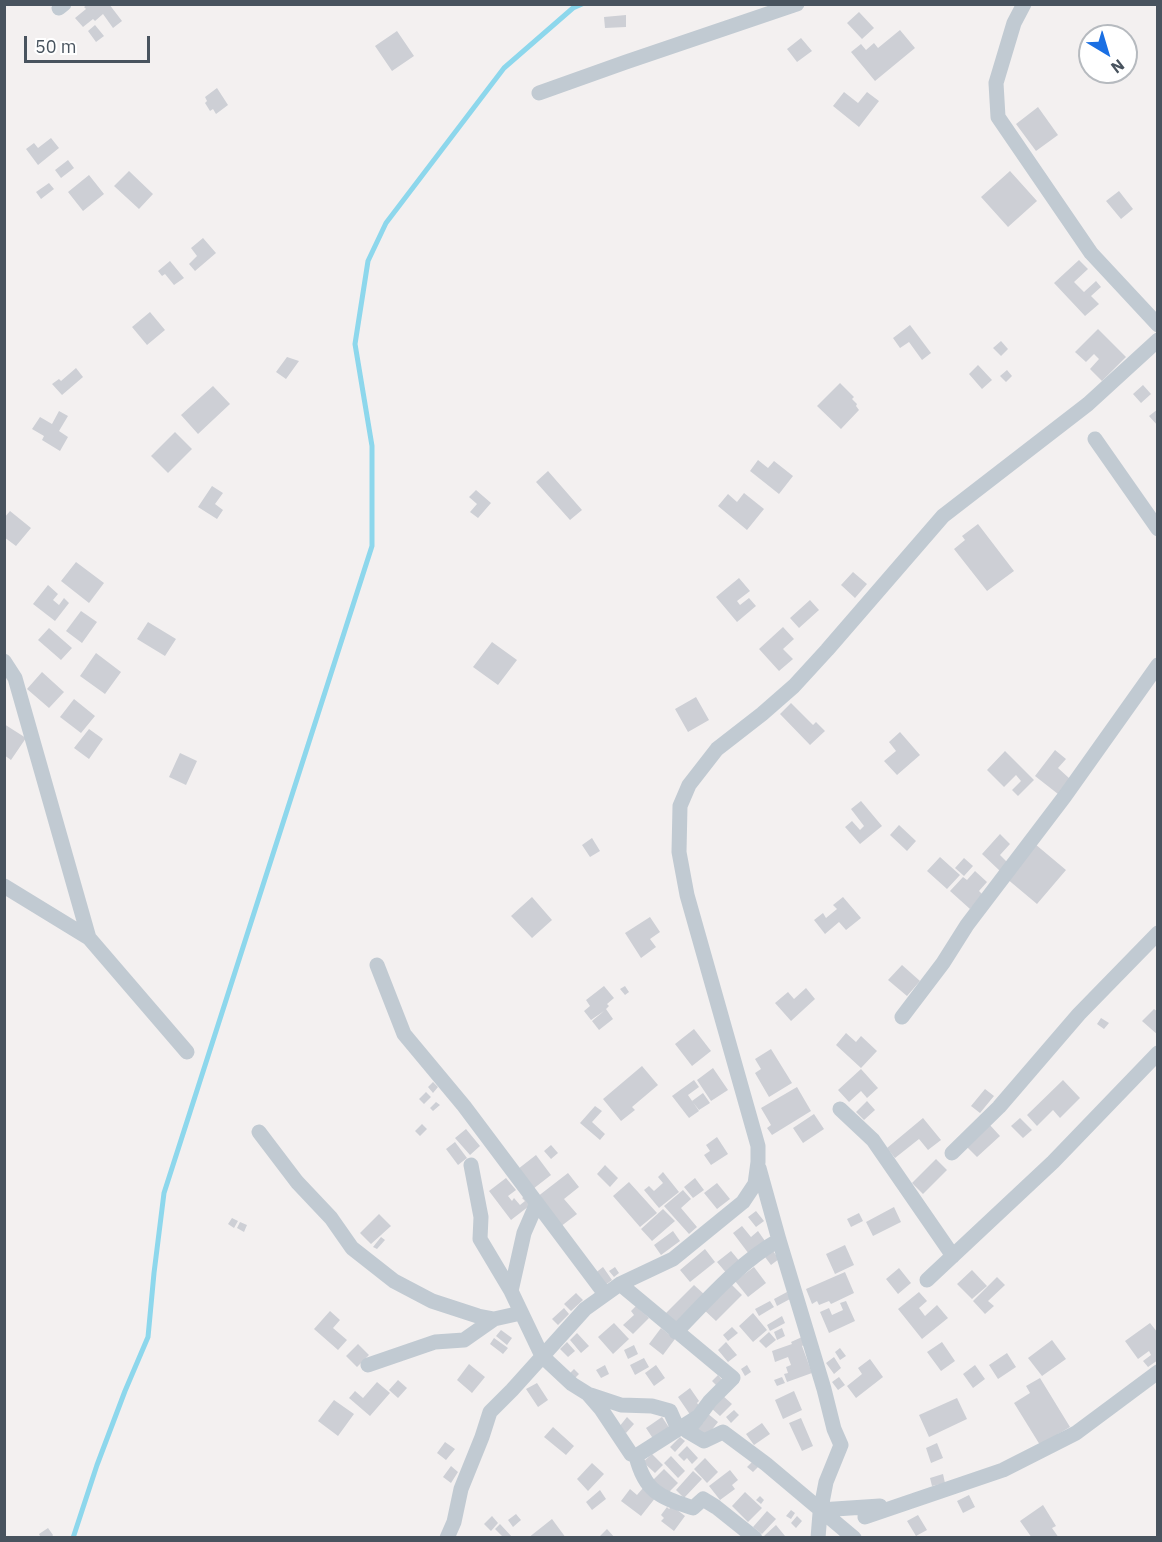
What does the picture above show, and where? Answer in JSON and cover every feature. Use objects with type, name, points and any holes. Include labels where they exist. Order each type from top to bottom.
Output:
[{"type":"street","points":[[539,93],[797,4]]},
{"type":"street","points":[[1024,4],[1014,23],[996,83],[998,117],[1091,253],[1158,325]]},
{"type":"street","points":[[447,1538],[454,1522],[461,1489],[490,1412],[585,1309],[620,1284],[673,1259],[743,1202],[755,1184],[758,1146],[689,905],[679,852],[680,806],[689,785],[717,749],[794,686],[943,516],[1088,404],[1158,340]]},
{"type":"street","points":[[1095,438],[1158,529]]},
{"type":"street","points":[[4,661],[15,678],[89,938]]},
{"type":"street","points":[[902,1017],[943,963],[967,925],[1065,796],[1158,665]]},
{"type":"street","points":[[4,886],[89,938],[187,1052]]},
{"type":"street","points":[[952,1153],[999,1107],[1079,1014],[1158,933]]},
{"type":"street","points":[[376,965],[404,1035],[464,1106],[605,1294]]},
{"type":"street","points":[[927,1280],[1053,1162],[1158,1053]]},
{"type":"street","points":[[840,1109],[873,1140],[953,1257]]},
{"type":"street","points":[[259,1132],[297,1182],[331,1218],[352,1248],[394,1281],[432,1301],[494,1319]]},
{"type":"street","points":[[758,1162],[834,1429],[841,1445],[826,1482],[820,1510],[818,1538]]},
{"type":"street","points":[[471,1165],[481,1217],[480,1239],[511,1291],[542,1356],[588,1394],[601,1408],[631,1454],[636,1456]]},
{"type":"street","points":[[511,1291],[524,1233],[537,1203]]},
{"type":"street","points":[[676,1332],[728,1279],[779,1240]]},
{"type":"street","points":[[620,1284],[733,1378],[710,1401],[687,1431],[704,1441],[723,1432],[766,1464],[854,1538]]},
{"type":"street","points":[[368,1365],[435,1342],[464,1340],[494,1319],[521,1313]]},
{"type":"street","points":[[865,1517],[1003,1470],[1076,1433],[1158,1372]]},
{"type":"street","points":[[588,1394],[621,1405],[652,1406],[670,1411],[678,1429]]},
{"type":"street","points":[[636,1456],[699,1416]]},
{"type":"street","points":[[636,1456],[640,1472],[651,1488],[666,1499],[693,1508],[703,1499],[755,1538]]},
{"type":"street","points":[[820,1510],[900,1505],[963,1489],[1032,1465]]},
{"type":"building","points":[[88,4],[109,4],[122,21],[113,28],[103,14],[83,27],[75,18],[86,9],[84,7]]},
{"type":"building","points":[[859,12],[874,28],[862,39],[847,23]]},
{"type":"building","points":[[626,15],[626,27],[605,28],[604,17]]},
{"type":"building","points":[[95,25],[104,36],[96,42],[88,31]]},
{"type":"building","points":[[900,30],[915,48],[875,81],[851,52],[861,44],[866,50],[874,43],[878,48]]},
{"type":"building","points":[[397,31],[414,56],[392,71],[375,46]]},
{"type":"building","points":[[801,38],[812,51],[797,62],[787,49]]},
{"type":"building","points":[[217,88],[228,105],[216,114],[213,109],[210,111],[205,103],[207,101],[205,97]]},
{"type":"building","points":[[844,92],[858,103],[867,92],[879,101],[859,127],[833,106]]},
{"type":"building","points":[[1038,107],[1058,135],[1036,151],[1016,124]]},
{"type":"building","points":[[51,138],[59,148],[38,165],[26,149],[34,143],[38,148]]},
{"type":"building","points":[[68,160],[74,168],[61,178],[55,170]]},
{"type":"building","points":[[129,171],[153,194],[139,209],[114,186]]},
{"type":"building","points":[[1010,171],[1037,201],[1008,227],[981,197]]},
{"type":"building","points":[[89,175],[104,194],[83,211],[68,192]]},
{"type":"building","points":[[49,183],[54,189],[41,199],[36,192]]},
{"type":"building","points":[[1119,191],[1133,209],[1121,219],[1106,201]]},
{"type":"building","points":[[203,238],[216,253],[195,271],[189,264],[197,256],[191,248]]},
{"type":"building","points":[[1079,260],[1088,269],[1074,282],[1084,292],[1096,281],[1101,287],[1091,296],[1099,304],[1085,316],[1054,283]]},
{"type":"building","points":[[170,261],[184,278],[174,285],[165,274],[162,276],[158,271]]},
{"type":"building","points":[[150,312],[165,330],[147,345],[132,327]]},
{"type":"building","points":[[910,325],[931,353],[922,360],[909,342],[900,348],[893,338]]},
{"type":"building","points":[[1098,329],[1126,357],[1102,381],[1090,369],[1099,359],[1094,354],[1086,362],[1075,352]]},
{"type":"building","points":[[1001,341],[1008,349],[1001,356],[993,348]]},
{"type":"building","points":[[287,357],[299,361],[286,379],[276,372]]},
{"type":"building","points":[[978,365],[992,380],[982,389],[969,374]]},
{"type":"building","points":[[76,368],[83,377],[62,395],[52,384],[59,379],[61,381]]},
{"type":"building","points":[[1007,370],[1012,376],[1006,382],[1000,376]]},
{"type":"building","points":[[840,383],[854,397],[852,399],[859,410],[841,429],[817,406]]},
{"type":"building","points":[[1143,385],[1151,394],[1141,403],[1133,394]]},
{"type":"building","points":[[213,386],[230,404],[198,434],[181,415]]},
{"type":"building","points":[[1158,409],[1158,426],[1149,416]]},
{"type":"building","points":[[59,411],[68,416],[59,431],[68,437],[60,451],[42,440],[44,436],[32,429],[40,417],[52,424]]},
{"type":"building","points":[[175,432],[192,449],[168,473],[151,456]]},
{"type":"building","points":[[758,460],[768,468],[774,461],[793,476],[779,494],[750,471]]},
{"type":"building","points":[[548,471],[582,510],[570,520],[536,482]]},
{"type":"building","points":[[212,486],[223,493],[215,504],[223,510],[217,519],[198,507]]},
{"type":"building","points":[[476,490],[491,503],[478,518],[470,512],[477,504],[469,497]]},
{"type":"building","points":[[744,493],[764,509],[747,530],[718,506],[728,494],[737,502]]},
{"type":"building","points":[[10,511],[31,528],[16,546],[4,537],[4,518]]},
{"type":"building","points":[[978,524],[1014,571],[987,591],[954,549],[965,540],[962,536]]},
{"type":"building","points":[[76,562],[104,583],[89,603],[61,581]]},
{"type":"building","points":[[853,572],[867,584],[855,598],[841,585]]},
{"type":"building","points":[[739,578],[750,591],[737,601],[740,605],[749,598],[756,606],[737,622],[716,597]]},
{"type":"building","points":[[48,585],[58,594],[53,600],[59,605],[64,598],[69,603],[55,621],[33,604]]},
{"type":"building","points":[[810,600],[819,610],[799,628],[790,618]]},
{"type":"building","points":[[81,611],[97,622],[82,643],[66,631]]},
{"type":"building","points":[[148,622],[176,639],[165,656],[137,639]]},
{"type":"building","points":[[783,627],[794,639],[783,649],[793,659],[779,671],[759,649]]},
{"type":"building","points":[[49,628],[72,648],[61,660],[38,640]]},
{"type":"building","points":[[492,642],[517,660],[498,685],[473,667]]},
{"type":"building","points":[[96,653],[121,672],[105,694],[80,676]]},
{"type":"building","points":[[42,672],[64,692],[49,708],[27,689]]},
{"type":"building","points":[[696,697],[709,720],[688,732],[675,709]]},
{"type":"building","points":[[74,699],[95,716],[81,733],[60,717]]},
{"type":"building","points":[[791,703],[813,725],[816,722],[825,731],[810,745],[780,714]]},
{"type":"building","points":[[4,724],[26,738],[11,760],[4,755]]},
{"type":"building","points":[[89,729],[103,739],[89,759],[74,748]]},
{"type":"building","points":[[900,732],[920,755],[897,775],[884,761],[896,751],[889,742]]},
{"type":"building","points":[[1055,750],[1066,759],[1058,768],[1070,779],[1058,794],[1035,776]]},
{"type":"building","points":[[1005,751],[1034,780],[1018,796],[1012,790],[1021,781],[1016,775],[1004,787],[987,770]]},
{"type":"building","points":[[180,753],[197,761],[186,785],[169,777]]},
{"type":"building","points":[[861,801],[882,826],[860,844],[845,827],[852,821],[860,830],[864,826],[851,809]]},
{"type":"building","points":[[899,825],[916,841],[907,851],[890,835]]},
{"type":"building","points":[[1000,834],[1010,844],[1000,855],[1008,863],[1000,871],[982,854]]},
{"type":"building","points":[[592,838],[600,851],[590,857],[582,845]]},
{"type":"building","points":[[1035,844],[1066,870],[1037,904],[1006,878]]},
{"type":"building","points":[[940,857],[960,875],[947,889],[927,871]]},
{"type":"building","points":[[964,858],[973,866],[964,876],[955,868]]},
{"type":"building","points":[[975,871],[987,882],[979,891],[983,895],[970,909],[950,891],[963,877],[967,880]]},
{"type":"building","points":[[532,897],[552,920],[532,938],[511,916]]},
{"type":"building","points":[[843,897],[861,918],[846,930],[839,922],[825,934],[814,920],[823,913],[826,918],[837,909],[833,905]]},
{"type":"building","points":[[650,917],[660,932],[650,939],[656,947],[641,958],[625,933]]},
{"type":"building","points":[[902,965],[920,981],[907,996],[888,980]]},
{"type":"building","points":[[604,986],[614,998],[607,1004],[609,1006],[606,1009],[613,1019],[599,1030],[592,1021],[604,1011],[591,1020],[584,1011],[590,1006],[586,1000]]},
{"type":"building","points":[[625,986],[629,992],[625,995],[620,989]]},
{"type":"building","points":[[806,988],[815,999],[791,1021],[775,1003],[788,992],[794,999]]},
{"type":"building","points":[[1154,1009],[1158,1012],[1158,1035],[1142,1021]]},
{"type":"building","points":[[1101,1018],[1109,1023],[1104,1029],[1097,1024]]},
{"type":"building","points":[[694,1029],[711,1051],[692,1066],[675,1044]]},
{"type":"building","points":[[846,1033],[856,1042],[861,1036],[877,1051],[861,1068],[836,1045]]},
{"type":"building","points":[[771,1049],[792,1083],[769,1097],[755,1073],[761,1069],[755,1059]]},
{"type":"building","points":[[642,1066],[658,1085],[632,1107],[635,1110],[621,1121],[603,1099]]},
{"type":"building","points":[[713,1068],[728,1090],[711,1101],[697,1080]]},
{"type":"building","points":[[861,1069],[878,1088],[867,1098],[861,1091],[849,1102],[838,1090]]},
{"type":"building","points":[[694,1080],[699,1087],[688,1095],[699,1111],[689,1118],[672,1096]]},
{"type":"building","points":[[1063,1080],[1080,1098],[1060,1118],[1053,1110],[1037,1126],[1027,1115]]},
{"type":"building","points":[[433,1082],[438,1087],[433,1093],[428,1087]]},
{"type":"building","points":[[797,1087],[811,1111],[772,1135],[767,1128],[771,1125],[761,1108]]},
{"type":"building","points":[[985,1089],[994,1096],[980,1113],[971,1106]]},
{"type":"building","points":[[426,1092],[431,1097],[424,1104],[419,1099]]},
{"type":"building","points":[[703,1093],[710,1103],[699,1110],[692,1101]]},
{"type":"building","points":[[867,1101],[875,1110],[864,1120],[856,1112]]},
{"type":"building","points":[[436,1102],[440,1105],[433,1111],[430,1108]]},
{"type":"building","points":[[595,1106],[602,1111],[592,1122],[605,1134],[600,1140],[580,1123]]},
{"type":"building","points":[[814,1114],[824,1129],[803,1143],[793,1128]]},
{"type":"building","points":[[923,1118],[941,1140],[928,1150],[919,1139],[895,1158],[887,1148]]},
{"type":"building","points":[[1020,1118],[1032,1130],[1023,1138],[1011,1126]]},
{"type":"building","points":[[422,1124],[427,1129],[420,1136],[415,1131]]},
{"type":"building","points":[[989,1124],[1000,1136],[977,1157],[966,1146]]},
{"type":"building","points":[[466,1129],[480,1146],[470,1155],[455,1138]]},
{"type":"building","points":[[717,1137],[728,1154],[711,1165],[704,1155],[710,1151],[706,1145]]},
{"type":"building","points":[[455,1142],[467,1158],[458,1165],[446,1149]]},
{"type":"building","points":[[551,1145],[558,1153],[551,1159],[544,1151]]},
{"type":"building","points":[[536,1155],[551,1175],[533,1189],[518,1169]]},
{"type":"building","points":[[936,1159],[947,1170],[923,1194],[912,1183]]},
{"type":"building","points":[[605,1165],[618,1178],[610,1187],[597,1174]]},
{"type":"building","points":[[663,1172],[679,1192],[659,1208],[644,1190],[649,1186],[654,1191],[663,1183],[658,1177]]},
{"type":"building","points":[[568,1173],[579,1187],[564,1199],[577,1214],[560,1227],[537,1197]]},
{"type":"building","points":[[506,1178],[516,1190],[508,1196],[512,1201],[514,1198],[520,1205],[525,1201],[522,1198],[526,1195],[533,1203],[511,1220],[489,1191]]},
{"type":"building","points":[[695,1178],[704,1190],[693,1198],[684,1187]]},
{"type":"building","points":[[629,1182],[657,1213],[640,1227],[613,1196]]},
{"type":"building","points":[[717,1183],[730,1199],[717,1209],[704,1193]]},
{"type":"building","points":[[683,1190],[691,1199],[681,1208],[697,1227],[689,1234],[664,1206]]},
{"type":"building","points":[[894,1207],[901,1222],[873,1236],[866,1222]]},
{"type":"building","points":[[663,1209],[675,1221],[652,1241],[641,1229]]},
{"type":"building","points":[[756,1211],[764,1221],[756,1227],[748,1217]]},
{"type":"building","points":[[859,1213],[863,1221],[851,1227],[847,1219]]},
{"type":"building","points":[[379,1214],[391,1226],[371,1244],[360,1233]]},
{"type":"building","points":[[232,1218],[238,1221],[234,1228],[228,1224]]},
{"type":"building","points":[[240,1222],[247,1225],[244,1232],[237,1228]]},
{"type":"building","points":[[742,1226],[751,1237],[758,1231],[765,1241],[749,1254],[733,1233]]},
{"type":"building","points":[[673,1231],[680,1241],[661,1255],[654,1245]]},
{"type":"building","points":[[381,1237],[385,1240],[377,1249],[373,1247]]},
{"type":"building","points":[[845,1245],[854,1265],[835,1274],[826,1254]]},
{"type":"building","points":[[705,1249],[715,1262],[690,1282],[680,1270]]},
{"type":"building","points":[[731,1251],[741,1263],[728,1275],[717,1262]]},
{"type":"building","points":[[773,1251],[779,1259],[771,1265],[765,1257]]},
{"type":"building","points":[[603,1267],[612,1280],[604,1286],[594,1274]]},
{"type":"building","points":[[615,1267],[619,1273],[614,1277],[609,1271]]},
{"type":"building","points":[[754,1267],[766,1283],[748,1297],[735,1281]]},
{"type":"building","points":[[899,1268],[911,1283],[898,1294],[886,1279]]},
{"type":"building","points":[[972,1270],[987,1286],[972,1299],[957,1284]]},
{"type":"building","points":[[845,1272],[854,1293],[831,1304],[829,1301],[819,1305],[817,1301],[812,1304],[806,1289]]},
{"type":"building","points":[[997,1277],[1005,1285],[988,1301],[994,1306],[985,1314],[973,1301]]},
{"type":"building","points":[[729,1282],[742,1295],[716,1321],[702,1308]]},
{"type":"building","points":[[694,1285],[706,1296],[675,1326],[664,1315]]},
{"type":"building","points":[[787,1292],[790,1299],[777,1306],[774,1299]]},
{"type":"building","points":[[919,1292],[927,1301],[919,1308],[925,1316],[937,1305],[948,1318],[922,1339],[898,1309]]},
{"type":"building","points":[[576,1293],[583,1300],[571,1311],[564,1304]]},
{"type":"building","points":[[770,1301],[774,1307],[759,1316],[755,1309]]},
{"type":"building","points":[[846,1301],[855,1321],[829,1333],[820,1312],[829,1308],[832,1315],[843,1310],[840,1303]]},
{"type":"building","points":[[636,1306],[649,1318],[633,1334],[623,1325],[634,1315],[631,1311]]},
{"type":"building","points":[[564,1308],[569,1314],[558,1325],[552,1319]]},
{"type":"building","points":[[330,1311],[340,1320],[333,1328],[347,1340],[338,1350],[314,1329]]},
{"type":"building","points":[[753,1313],[767,1330],[753,1342],[739,1326]]},
{"type":"building","points":[[782,1316],[785,1323],[770,1331],[767,1325]]},
{"type":"building","points":[[614,1323],[629,1339],[613,1354],[598,1337]]},
{"type":"building","points":[[1150,1323],[1158,1333],[1158,1360],[1148,1367],[1143,1361],[1151,1355],[1149,1351],[1138,1359],[1125,1341]]},
{"type":"building","points":[[732,1327],[738,1333],[728,1341],[723,1335]]},
{"type":"building","points":[[661,1328],[675,1339],[663,1355],[649,1344]]},
{"type":"building","points":[[782,1328],[785,1336],[777,1340],[774,1332]]},
{"type":"building","points":[[501,1330],[512,1338],[507,1345],[496,1336]]},
{"type":"building","points":[[769,1332],[776,1340],[766,1348],[759,1341]]},
{"type":"building","points":[[577,1333],[589,1346],[581,1353],[570,1340]]},
{"type":"building","points":[[802,1337],[804,1345],[802,1346],[812,1373],[787,1382],[784,1374],[788,1373],[786,1367],[791,1365],[788,1357],[775,1362],[772,1351],[792,1344],[791,1342]]},
{"type":"building","points":[[494,1338],[508,1348],[503,1354],[490,1344]]},
{"type":"building","points":[[1052,1340],[1066,1359],[1042,1376],[1028,1358]]},
{"type":"building","points":[[567,1342],[575,1351],[568,1357],[560,1349]]},
{"type":"building","points":[[726,1342],[737,1355],[728,1362],[718,1350]]},
{"type":"building","points":[[942,1342],[955,1361],[941,1371],[927,1352]]},
{"type":"building","points":[[358,1344],[369,1355],[357,1367],[346,1356]]},
{"type":"building","points":[[634,1345],[638,1354],[628,1359],[624,1350]]},
{"type":"building","points":[[840,1348],[846,1356],[840,1360],[835,1352]]},
{"type":"building","points":[[1007,1353],[1016,1367],[998,1379],[989,1365]]},
{"type":"building","points":[[834,1357],[841,1368],[834,1374],[826,1363]]},
{"type":"building","points":[[644,1358],[649,1367],[635,1375],[630,1365]]},
{"type":"building","points":[[870,1359],[883,1377],[856,1398],[847,1386],[862,1374],[858,1368]]},
{"type":"building","points":[[469,1364],[485,1377],[472,1393],[457,1380]]},
{"type":"building","points":[[605,1365],[609,1374],[601,1378],[596,1370]]},
{"type":"building","points":[[656,1365],[665,1378],[654,1386],[645,1373]]},
{"type":"building","points":[[747,1365],[751,1372],[745,1376],[741,1369]]},
{"type":"building","points":[[975,1365],[985,1379],[973,1388],[963,1374]]},
{"type":"building","points":[[574,1369],[579,1374],[574,1379],[569,1374]]},
{"type":"building","points":[[718,1375],[723,1381],[717,1386],[712,1381]]},
{"type":"building","points":[[782,1377],[785,1383],[777,1386],[774,1380]]},
{"type":"building","points":[[839,1377],[845,1385],[838,1390],[832,1382]]},
{"type":"building","points":[[1040,1378],[1070,1427],[1040,1445],[1014,1403],[1030,1393],[1026,1386]]},
{"type":"building","points":[[398,1380],[407,1388],[398,1398],[389,1390]]},
{"type":"building","points":[[377,1382],[390,1393],[370,1416],[349,1398],[355,1391],[363,1398]]},
{"type":"building","points":[[537,1383],[548,1400],[538,1407],[526,1389]]},
{"type":"building","points":[[690,1388],[701,1408],[691,1416],[678,1397]]},
{"type":"building","points":[[794,1391],[802,1410],[783,1419],[775,1400]]},
{"type":"building","points":[[722,1395],[732,1404],[720,1416],[710,1407]]},
{"type":"building","points":[[957,1398],[967,1419],[929,1437],[919,1415]]},
{"type":"building","points":[[334,1400],[354,1414],[338,1436],[318,1421]]},
{"type":"building","points":[[734,1410],[739,1415],[731,1423],[726,1417]]},
{"type":"building","points":[[707,1413],[718,1422],[707,1436],[696,1428]]},
{"type":"building","points":[[627,1417],[634,1424],[626,1433],[619,1427]]},
{"type":"building","points":[[662,1417],[672,1432],[656,1443],[646,1428]]},
{"type":"building","points":[[801,1418],[813,1446],[802,1451],[789,1423]]},
{"type":"building","points":[[762,1423],[770,1434],[754,1445],[746,1434]]},
{"type":"building","points":[[553,1427],[574,1446],[566,1455],[544,1437]]},
{"type":"building","points":[[680,1437],[685,1441],[675,1452],[670,1447]]},
{"type":"building","points":[[445,1442],[455,1449],[446,1460],[437,1453]]},
{"type":"building","points":[[937,1443],[943,1458],[931,1463],[926,1448]]},
{"type":"building","points":[[687,1446],[698,1458],[692,1464],[687,1458],[684,1461],[678,1455]]},
{"type":"building","points":[[652,1454],[663,1465],[655,1473],[643,1462]]},
{"type":"building","points":[[671,1456],[685,1471],[678,1478],[664,1463]]},
{"type":"building","points":[[705,1458],[718,1472],[707,1483],[694,1469]]},
{"type":"building","points":[[754,1460],[759,1466],[753,1472],[747,1467]]},
{"type":"building","points":[[592,1463],[604,1474],[588,1491],[577,1479]]},
{"type":"building","points":[[451,1466],[458,1472],[451,1483],[443,1477]]},
{"type":"building","points":[[664,1469],[678,1483],[667,1494],[653,1480]]},
{"type":"building","points":[[730,1470],[738,1480],[732,1485],[735,1489],[720,1500],[709,1486]]},
{"type":"building","points":[[693,1471],[702,1479],[684,1498],[676,1490]]},
{"type":"building","points":[[943,1474],[945,1483],[932,1486],[930,1478]]},
{"type":"building","points":[[643,1488],[656,1497],[641,1516],[621,1501],[630,1489],[637,1495]]},
{"type":"building","points":[[600,1490],[606,1499],[592,1510],[586,1502]]},
{"type":"building","points":[[745,1492],[762,1508],[748,1522],[732,1506]]},
{"type":"building","points":[[969,1495],[975,1507],[963,1513],[957,1501]]},
{"type":"building","points":[[760,1496],[764,1500],[761,1504],[756,1500]]},
{"type":"building","points":[[1043,1505],[1056,1526],[1052,1528],[1059,1538],[1032,1538],[1020,1521]]},
{"type":"building","points":[[672,1506],[685,1516],[674,1531],[661,1521],[664,1518],[661,1515],[667,1507],[669,1509]]},
{"type":"building","points":[[791,1510],[795,1513],[791,1519],[786,1516]]},
{"type":"building","points":[[767,1511],[776,1519],[762,1534],[753,1527]]},
{"type":"building","points":[[516,1514],[521,1520],[513,1527],[508,1520]]},
{"type":"building","points":[[918,1515],[927,1530],[916,1536],[907,1521]]},
{"type":"building","points":[[492,1516],[498,1523],[491,1531],[484,1524]]},
{"type":"building","points":[[797,1516],[802,1521],[796,1528],[791,1523]]},
{"type":"building","points":[[552,1519],[566,1538],[528,1538]]},
{"type":"building","points":[[500,1524],[513,1538],[504,1538],[495,1529]]},
{"type":"building","points":[[776,1525],[785,1536],[766,1538],[764,1536]]},
{"type":"building","points":[[48,1528],[53,1535],[51,1538],[41,1538],[39,1534]]},
{"type":"building","points":[[607,1529],[615,1538],[598,1538]]},
{"type":"waterway","points":[[73,1538],[97,1465],[148,1337],[164,1193],[372,546],[372,446],[355,344],[368,261],[386,223],[504,68],[573,8],[582,4]]}]
